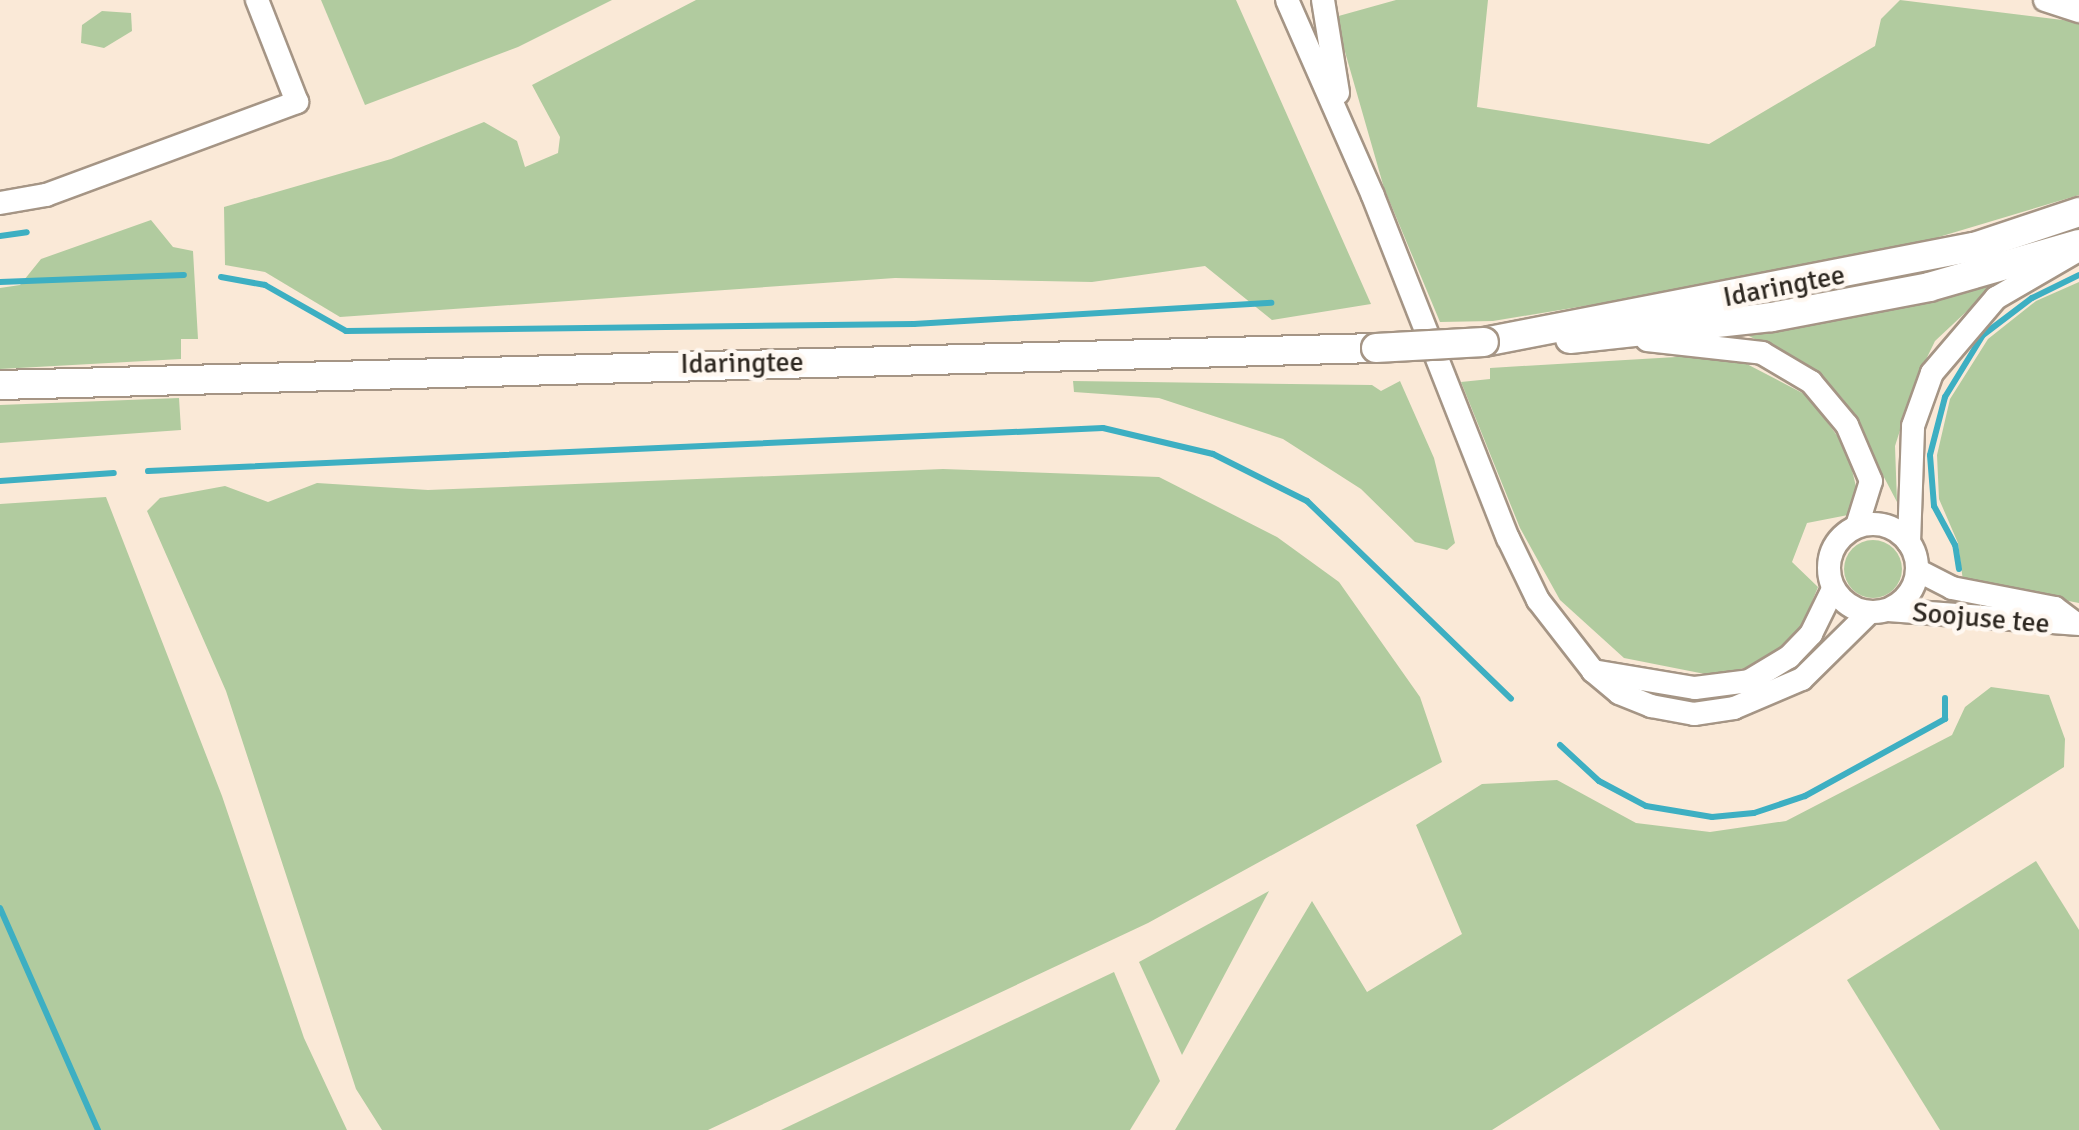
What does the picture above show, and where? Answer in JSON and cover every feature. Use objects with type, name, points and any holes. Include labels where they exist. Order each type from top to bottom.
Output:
[{"type":"main road","name":"Idaringtee","points":[[1484,342],[1974,247],[2079,212]]},
{"type":"main road","name":"Idaringtee","points":[[0,385],[1619,338],[1929,287],[2079,247]]},
{"type":"street","points":[[0,203],[46,195],[297,102],[256,0]]},
{"type":"street","points":[[1287,0],[1337,107],[1508,538],[1538,600],[1593,671],[1620,693],[1651,706],[1694,714],[1734,708],[1802,679],[1878,611],[1907,597],[1917,570],[1909,543],[1913,426],[1932,372],[1984,308],[2079,247]]},
{"type":"street","points":[[1323,0],[1339,86],[1337,107]]},
{"type":"street","points":[[2048,0],[2079,11]]},
{"type":"street","points":[[1593,671],[1695,688],[1750,681],[1789,657],[1811,634],[1833,589],[1834,546],[1856,526],[1871,481],[1847,424],[1811,382],[1762,353],[1619,338]]},
{"type":"street","points":[[1856,526],[1886,526],[1909,543]]},
{"type":"street","name":"Soojuse tee","points":[[1917,570],[1952,588],[2055,608],[2077,624]]},
{"type":"street","points":[[1833,589],[1878,611]]},
{"type":"street","name":"Soojuse tee","points":[[1878,611],[2077,624]]},
{"type":"green space","points":[[321,0],[612,0],[518,47],[365,105]]},
{"type":"green space","points":[[696,0],[1236,0],[1371,304],[1272,320],[1205,266],[1092,282],[895,278],[340,317],[265,272],[225,265],[224,207],[391,159],[484,122],[517,141],[525,167],[558,153],[560,137],[532,85]]},
{"type":"green space","points":[[1396,0],[1488,0],[1477,107],[1709,144],[1875,46],[1881,19],[1900,0],[2079,22],[2079,195],[1862,260],[1493,321],[1440,322],[1384,188],[1335,17]]},
{"type":"green space","points":[[102,11],[131,13],[132,31],[104,48],[81,43],[82,25]]},
{"type":"green space","points":[[151,220],[173,247],[193,251],[198,339],[181,339],[181,359],[0,369],[0,288],[20,285],[41,259]]},
{"type":"green space","points":[[1999,281],[1935,341],[1916,380],[1895,446],[1897,502],[1843,399],[1816,370],[1749,336]]},
{"type":"green space","points":[[2079,282],[2079,603],[1963,581],[1958,543],[1939,499],[1937,455],[1950,399],[1988,339],[2036,301]]},
{"type":"green space","points":[[1693,356],[1741,361],[1808,396],[1847,449],[1858,495],[1848,515],[1807,523],[1792,562],[1818,587],[1798,636],[1755,666],[1710,675],[1624,658],[1560,600],[1520,528],[1461,382],[1490,379],[1490,368]]},
{"type":"green space","points":[[1073,381],[1372,385],[1381,391],[1400,381],[1434,458],[1455,543],[1447,550],[1415,542],[1361,489],[1283,439],[1159,398],[1074,392]]},
{"type":"green space","points":[[179,398],[181,430],[0,443],[0,405]]},
{"type":"green space","points":[[943,469],[1159,477],[1277,537],[1339,582],[1420,697],[1442,762],[1148,923],[708,1130],[382,1130],[356,1089],[226,691],[147,511],[160,498],[225,486],[268,502],[317,483],[428,490]]},
{"type":"green space","points":[[106,497],[222,796],[304,1038],[347,1130],[0,1130],[0,504]]},
{"type":"green space","points":[[1873,540],[1893,549],[1902,569],[1893,589],[1873,598],[1853,589],[1844,569],[1853,549]]},
{"type":"green space","points":[[1991,687],[2049,695],[2065,739],[2064,767],[1492,1130],[1175,1130],[1312,901],[1367,992],[1462,934],[1416,825],[1482,784],[1557,780],[1636,823],[1710,832],[1786,821],[1952,735],[1965,707]]},
{"type":"green space","points":[[2036,861],[2079,930],[2079,1130],[1940,1130],[1847,980]]},
{"type":"green space","points":[[1269,891],[1182,1055],[1139,962]]},
{"type":"green space","points":[[1114,972],[1160,1081],[1130,1130],[781,1130]]},
{"type":"waterway","points":[[0,236],[27,232]]},
{"type":"waterway","points":[[0,282],[184,275]]},
{"type":"waterway","points":[[1959,569],[1955,545],[1934,506],[1930,455],[1945,397],[1983,335],[2032,298],[2079,275]]},
{"type":"waterway","points":[[221,277],[265,285],[346,331],[914,324],[1271,303]]},
{"type":"waterway","points":[[148,471],[1103,428],[1213,454],[1307,501],[1511,699]]},
{"type":"waterway","points":[[0,481],[114,473]]},
{"type":"waterway","points":[[1560,745],[1599,781],[1646,806],[1712,817],[1754,813],[1805,796],[1945,719],[1945,698]]},
{"type":"waterway","points":[[0,908],[98,1130]]}]
